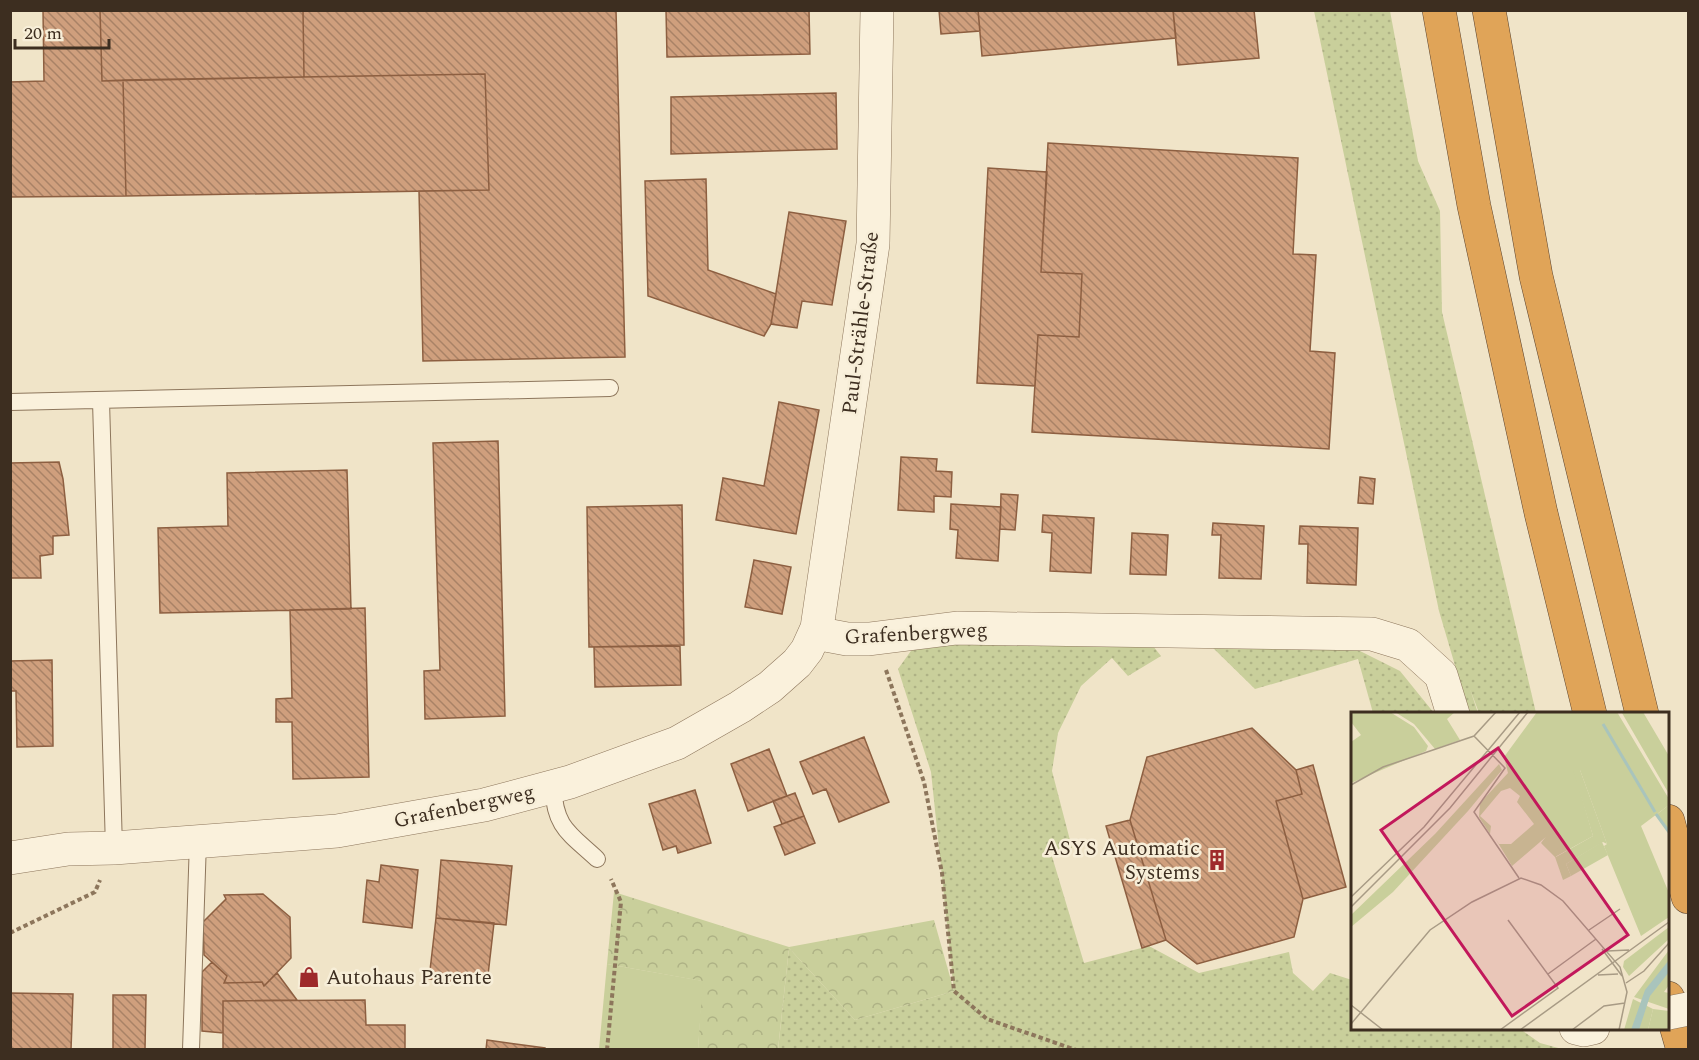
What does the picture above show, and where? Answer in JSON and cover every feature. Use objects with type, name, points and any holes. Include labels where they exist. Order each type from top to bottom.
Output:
[{"type":"highway","points":[[1438,10],[1474,206],[1541,513],[1590,712]]},
{"type":"highway","points":[[1489,10],[1536,276],[1642,712]]},
{"type":"highway","points":[[1669,825],[1689,897]]},
{"type":"highway","points":[[1669,1001],[1683,1050]]},
{"type":"street","name":"Paul-Strähle-Straße","points":[[815,633],[873,244],[877,10]]},
{"type":"street","name":"Grafenbergweg","points":[[10,858],[68,849],[114,848],[337,831],[484,805],[553,787],[677,743],[740,707],[770,687],[797,663],[807,650],[815,633],[847,639],[878,638],[957,628],[1372,634],[1408,645],[1441,675],[1453,712]]},
{"type":"street","name":"Grafenbergweg","points":[[10,835],[68,849]]},
{"type":"street","points":[[1669,1013],[1689,1009]]},
{"type":"lane","points":[[10,402],[610,388]]},
{"type":"lane","points":[[101,401],[114,848]]},
{"type":"lane","points":[[553,787],[554,809],[562,826],[597,859]]},
{"type":"lane","points":[[191,1050],[198,841]]},
{"type":"path","points":[[878,638],[882,661],[924,782],[942,873],[954,991],[987,1019],[1076,1050]]},
{"type":"path","points":[[10,933],[95,892],[114,848]]},
{"type":"path","points":[[597,859],[609,873],[621,902],[607,1050]]},
{"type":"green space","points":[[1314,11],[1390,11],[1418,161],[1440,211],[1442,312],[1536,712],[1479,712],[1470,689],[1478,712],[1469,712],[1439,611]]},
{"type":"green space","points":[[918,641],[1149,641],[1161,656],[1128,676],[1112,658],[1081,686],[1058,733],[1052,771],[1072,848],[1051,853],[1084,963],[1149,946],[1199,973],[1289,952],[1293,973],[1313,991],[1330,973],[1351,980],[1351,1030],[1521,1030],[1540,1043],[1562,1049],[778,1050],[789,948],[855,1020],[954,991],[931,772],[898,669]]},
{"type":"green space","points":[[1209,644],[1358,650],[1400,671],[1433,712],[1373,712],[1358,659],[1255,689]]},
{"type":"green space","points":[[614,892],[789,947],[934,920],[954,991],[855,1020],[789,948],[778,1049],[698,1049],[702,981],[607,964]]},
{"type":"green space","points":[[607,964],[703,981],[698,1049],[599,1049]]},
{"type":"building","points":[[43,10],[100,10],[102,81],[123,80],[126,196],[10,197],[10,82],[44,81]]},
{"type":"building","points":[[100,10],[303,10],[304,77],[102,81]]},
{"type":"building","points":[[303,10],[616,10],[625,357],[423,361],[419,191],[489,190],[485,74],[304,77]]},
{"type":"building","points":[[666,10],[809,10],[810,54],[667,57]]},
{"type":"building","points":[[939,10],[978,10],[980,31],[941,34]]},
{"type":"building","points":[[978,10],[1173,10],[1176,38],[982,56]]},
{"type":"building","points":[[1173,10],[1254,10],[1259,58],[1178,65]]},
{"type":"building","points":[[485,74],[489,190],[126,196],[123,80]]},
{"type":"building","points":[[836,93],[837,149],[671,154],[671,97]]},
{"type":"building","points":[[1048,143],[1298,158],[1293,254],[1316,255],[1310,351],[1335,353],[1329,449],[1032,432],[1038,335],[1079,337],[1082,274],[1041,272]]},
{"type":"building","points":[[988,168],[1047,172],[1041,272],[1082,274],[1079,337],[1038,335],[1035,386],[977,383]]},
{"type":"building","points":[[706,179],[708,270],[776,294],[771,324],[764,336],[648,296],[645,181]]},
{"type":"building","points":[[789,212],[846,221],[832,305],[802,301],[797,328],[771,324]]},
{"type":"building","points":[[779,402],[819,410],[796,534],[716,520],[723,478],[764,486]]},
{"type":"building","points":[[498,441],[505,716],[425,719],[424,671],[440,670],[433,443]]},
{"type":"building","points":[[901,457],[937,459],[936,471],[952,472],[951,497],[934,496],[934,512],[898,510]]},
{"type":"building","points":[[59,462],[69,535],[53,536],[53,554],[40,556],[41,578],[10,578],[10,463]]},
{"type":"building","points":[[347,470],[351,609],[160,613],[158,528],[228,526],[227,473]]},
{"type":"building","points":[[1360,477],[1375,479],[1373,504],[1358,503]]},
{"type":"building","points":[[1001,494],[1018,495],[1015,530],[1000,529]]},
{"type":"building","points":[[951,504],[1001,507],[998,561],[956,558],[958,530],[950,529]]},
{"type":"building","points":[[682,505],[684,645],[589,647],[587,507]]},
{"type":"building","points":[[1043,515],[1094,518],[1091,573],[1050,571],[1052,533],[1042,532]]},
{"type":"building","points":[[1213,523],[1264,526],[1261,579],[1219,578],[1221,535],[1212,535]]},
{"type":"building","points":[[1300,526],[1358,528],[1356,585],[1307,583],[1308,544],[1299,544]]},
{"type":"building","points":[[1132,533],[1168,535],[1166,575],[1130,574]]},
{"type":"building","points":[[754,560],[791,567],[782,614],[745,607]]},
{"type":"building","points":[[365,608],[369,777],[293,779],[292,722],[276,722],[276,699],[292,698],[290,610]]},
{"type":"building","points":[[680,646],[681,685],[595,687],[594,647]]},
{"type":"building","points":[[52,660],[53,746],[17,747],[16,691],[10,691],[10,661]]},
{"type":"building","name":"ASYS Automatic Systems","points":[[1252,728],[1296,770],[1302,794],[1276,801],[1303,899],[1294,937],[1197,964],[1166,940],[1130,820],[1147,757]]},
{"type":"building","points":[[864,737],[889,802],[839,822],[826,789],[813,794],[800,762]]},
{"type":"building","points":[[769,749],[787,796],[748,811],[731,764]]},
{"type":"building","points":[[1313,765],[1346,887],[1303,899],[1276,801],[1302,794],[1296,770]]},
{"type":"building","points":[[695,790],[711,843],[678,853],[676,846],[663,850],[649,804]]},
{"type":"building","points":[[795,793],[804,816],[782,824],[773,801]]},
{"type":"building","points":[[804,816],[815,843],[785,855],[774,827]]},
{"type":"building","points":[[1130,820],[1166,940],[1142,948],[1106,826]]},
{"type":"building","points":[[441,860],[512,866],[506,925],[436,918]]},
{"type":"building","points":[[381,865],[418,870],[412,928],[363,922],[367,880],[379,882]]},
{"type":"building","points":[[263,894],[290,917],[291,958],[264,986],[262,982],[224,983],[227,976],[204,955],[203,922],[226,899],[224,895]]},
{"type":"building","points":[[436,918],[494,923],[487,984],[429,979]]},
{"type":"building","points":[[212,962],[227,976],[224,983],[262,982],[264,986],[277,973],[297,1000],[223,1001],[223,1033],[202,1031],[202,972]]},
{"type":"building","points":[[10,993],[73,994],[71,1050],[10,1050]]},
{"type":"building","points":[[113,995],[146,995],[145,1050],[113,1050]]},
{"type":"building","points":[[365,1000],[366,1025],[405,1025],[405,1050],[223,1050],[223,1001]]},
{"type":"building","points":[[487,1040],[545,1048],[545,1050],[486,1050]]},
{"type":"place","name":"ASYS Automatic Systems","points":[[1217,860]]},
{"type":"place","name":"Autohaus Parente","points":[[309,977]]}]
